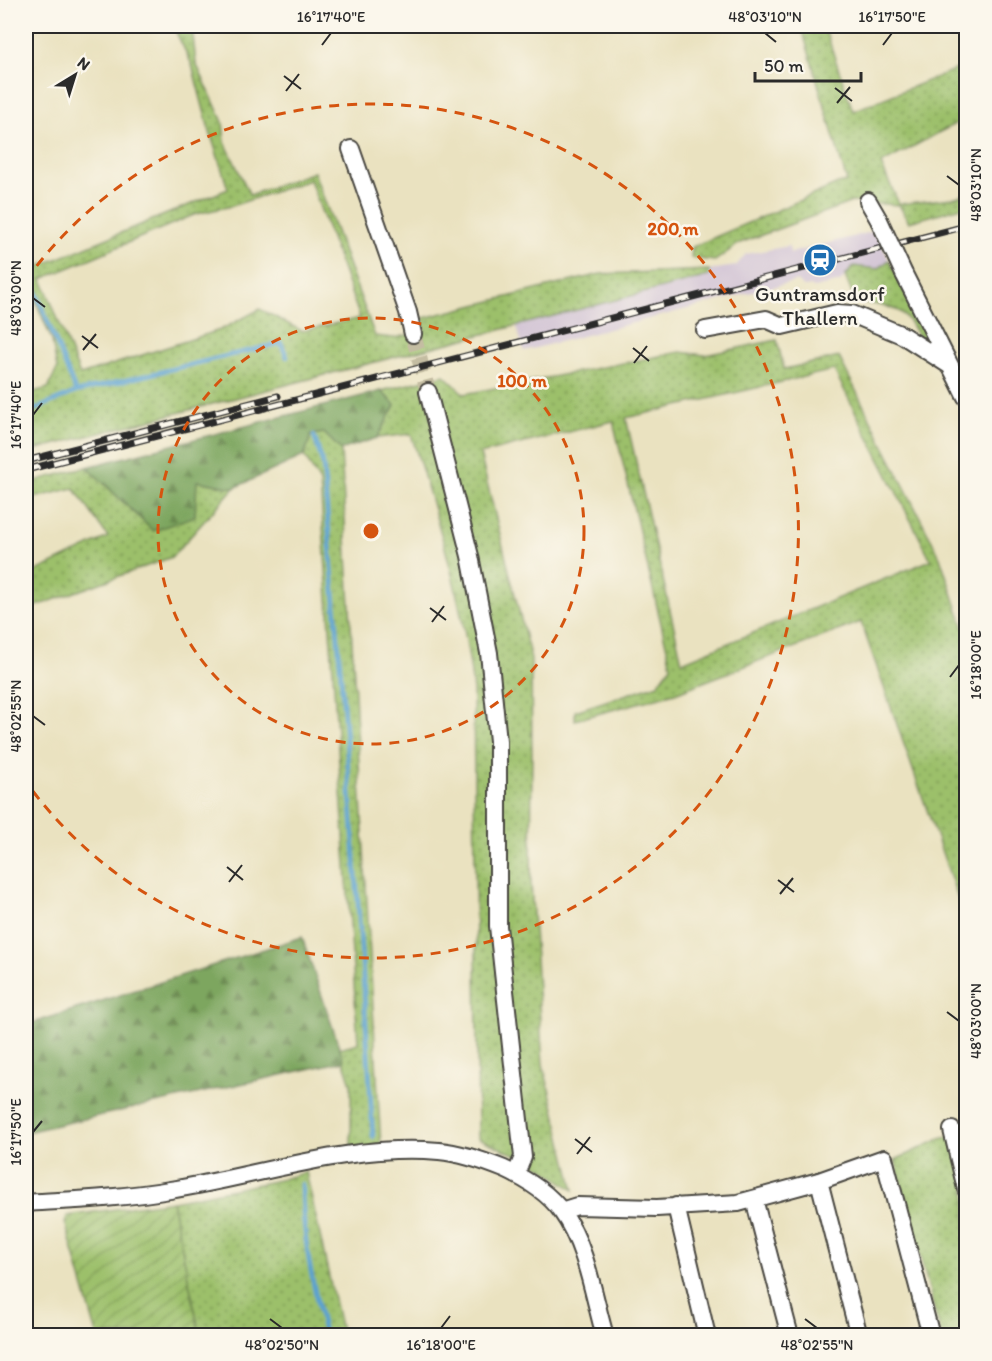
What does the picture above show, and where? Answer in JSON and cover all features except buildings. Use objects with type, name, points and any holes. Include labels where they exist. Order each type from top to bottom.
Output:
[{"type":"street","points":[[351,149],[408,312],[413,334]]},
{"type":"street","points":[[868,201],[966,398]]},
{"type":"street","points":[[705,330],[766,319],[782,326],[837,314],[852,314],[902,335],[949,365]]},
{"type":"street","points":[[428,392],[470,556],[489,653],[498,741],[498,926],[523,1157],[516,1174]]},
{"type":"street","points":[[952,1130],[966,1189]]},
{"type":"street","points":[[26,1203],[169,1190],[322,1159],[393,1150],[440,1151],[492,1164],[516,1174],[535,1185],[561,1210],[580,1248],[605,1335]]},
{"type":"street","points":[[561,1210],[577,1206],[657,1208],[738,1203],[819,1181],[884,1158],[931,1335]]},
{"type":"street","points":[[819,1181],[859,1335]]},
{"type":"street","points":[[754,1199],[790,1335]]},
{"type":"street","points":[[676,1206],[707,1335]]},
{"type":"shaded area","points":[[875,231],[889,260],[878,269],[854,266],[840,282],[814,288],[804,287],[796,281],[524,351],[516,325],[708,276],[709,270],[736,266],[746,254],[789,246],[790,253]]},
{"type":"green space","points":[[173,26],[192,26],[196,63],[223,122],[225,142],[250,195],[314,172],[375,336],[394,338],[425,331],[423,318],[600,274],[709,270],[709,276],[26,452],[26,394],[48,388],[57,369],[52,341],[26,277],[26,240],[37,267],[228,189],[192,65]],"holes":[[[310,180],[360,318],[302,331],[260,309],[220,330],[80,375],[42,279],[196,214],[232,206]]]},
{"type":"green space","points":[[801,26],[824,26],[853,111],[966,65],[966,118],[881,164],[899,204],[952,198],[966,194],[966,206],[909,222],[899,205],[852,202],[740,243],[715,261],[691,258],[692,247],[847,182]]},
{"type":"green space","points":[[889,260],[930,343],[917,334],[901,312],[888,307],[855,301],[845,276],[854,266],[878,269]]},
{"type":"green space","points":[[777,340],[784,369],[839,357],[940,557],[966,634],[966,921],[861,622],[675,693],[575,720],[575,711],[658,684],[671,666],[613,421],[480,454],[531,659],[531,883],[543,1064],[574,1190],[536,1164],[478,1138],[473,691],[469,658],[448,561],[411,434],[377,438],[395,405],[381,391],[444,375],[464,394],[680,352],[705,355]],"holes":[[[834,370],[931,560],[682,662],[626,418]]]},
{"type":"green space","points":[[381,391],[395,405],[377,438],[341,450],[324,433],[311,435],[304,456],[234,488],[197,481],[195,516],[153,531],[87,467]]},
{"type":"green space","points":[[324,433],[341,450],[381,1146],[351,1151],[351,1084],[339,1048],[358,1043],[320,482],[304,456],[311,435]]},
{"type":"green space","points":[[87,467],[153,531],[197,481],[234,488],[172,557],[26,610],[26,576],[108,537],[74,488],[26,500],[26,483]]},
{"type":"green space","points":[[302,937],[344,1061],[26,1132],[26,1025]]},
{"type":"green space","points":[[966,1133],[966,1335],[941,1335],[895,1160],[940,1139]]},
{"type":"green space","points":[[306,1172],[342,1335],[200,1335],[172,1201],[279,1180]]},
{"type":"green space","points":[[172,1201],[200,1335],[97,1335],[65,1222],[67,1216]]},
{"type":"waterway","points":[[26,267],[76,392]]},
{"type":"waterway","points":[[26,413],[76,392],[281,343],[287,357]]},
{"type":"waterway","points":[[314,436],[323,464],[357,885],[373,1137]]},
{"type":"waterway","points":[[302,1184],[306,1242],[325,1336]]},
{"type":"tunnel","points":[[413,334],[428,392]]},
{"type":"railway","points":[[26,470],[966,226]]},
{"type":"railway","points":[[26,461],[278,396]]},
{"type":"place","name":"Guntramsdorf Thallern","points":[[820,260]]}]
